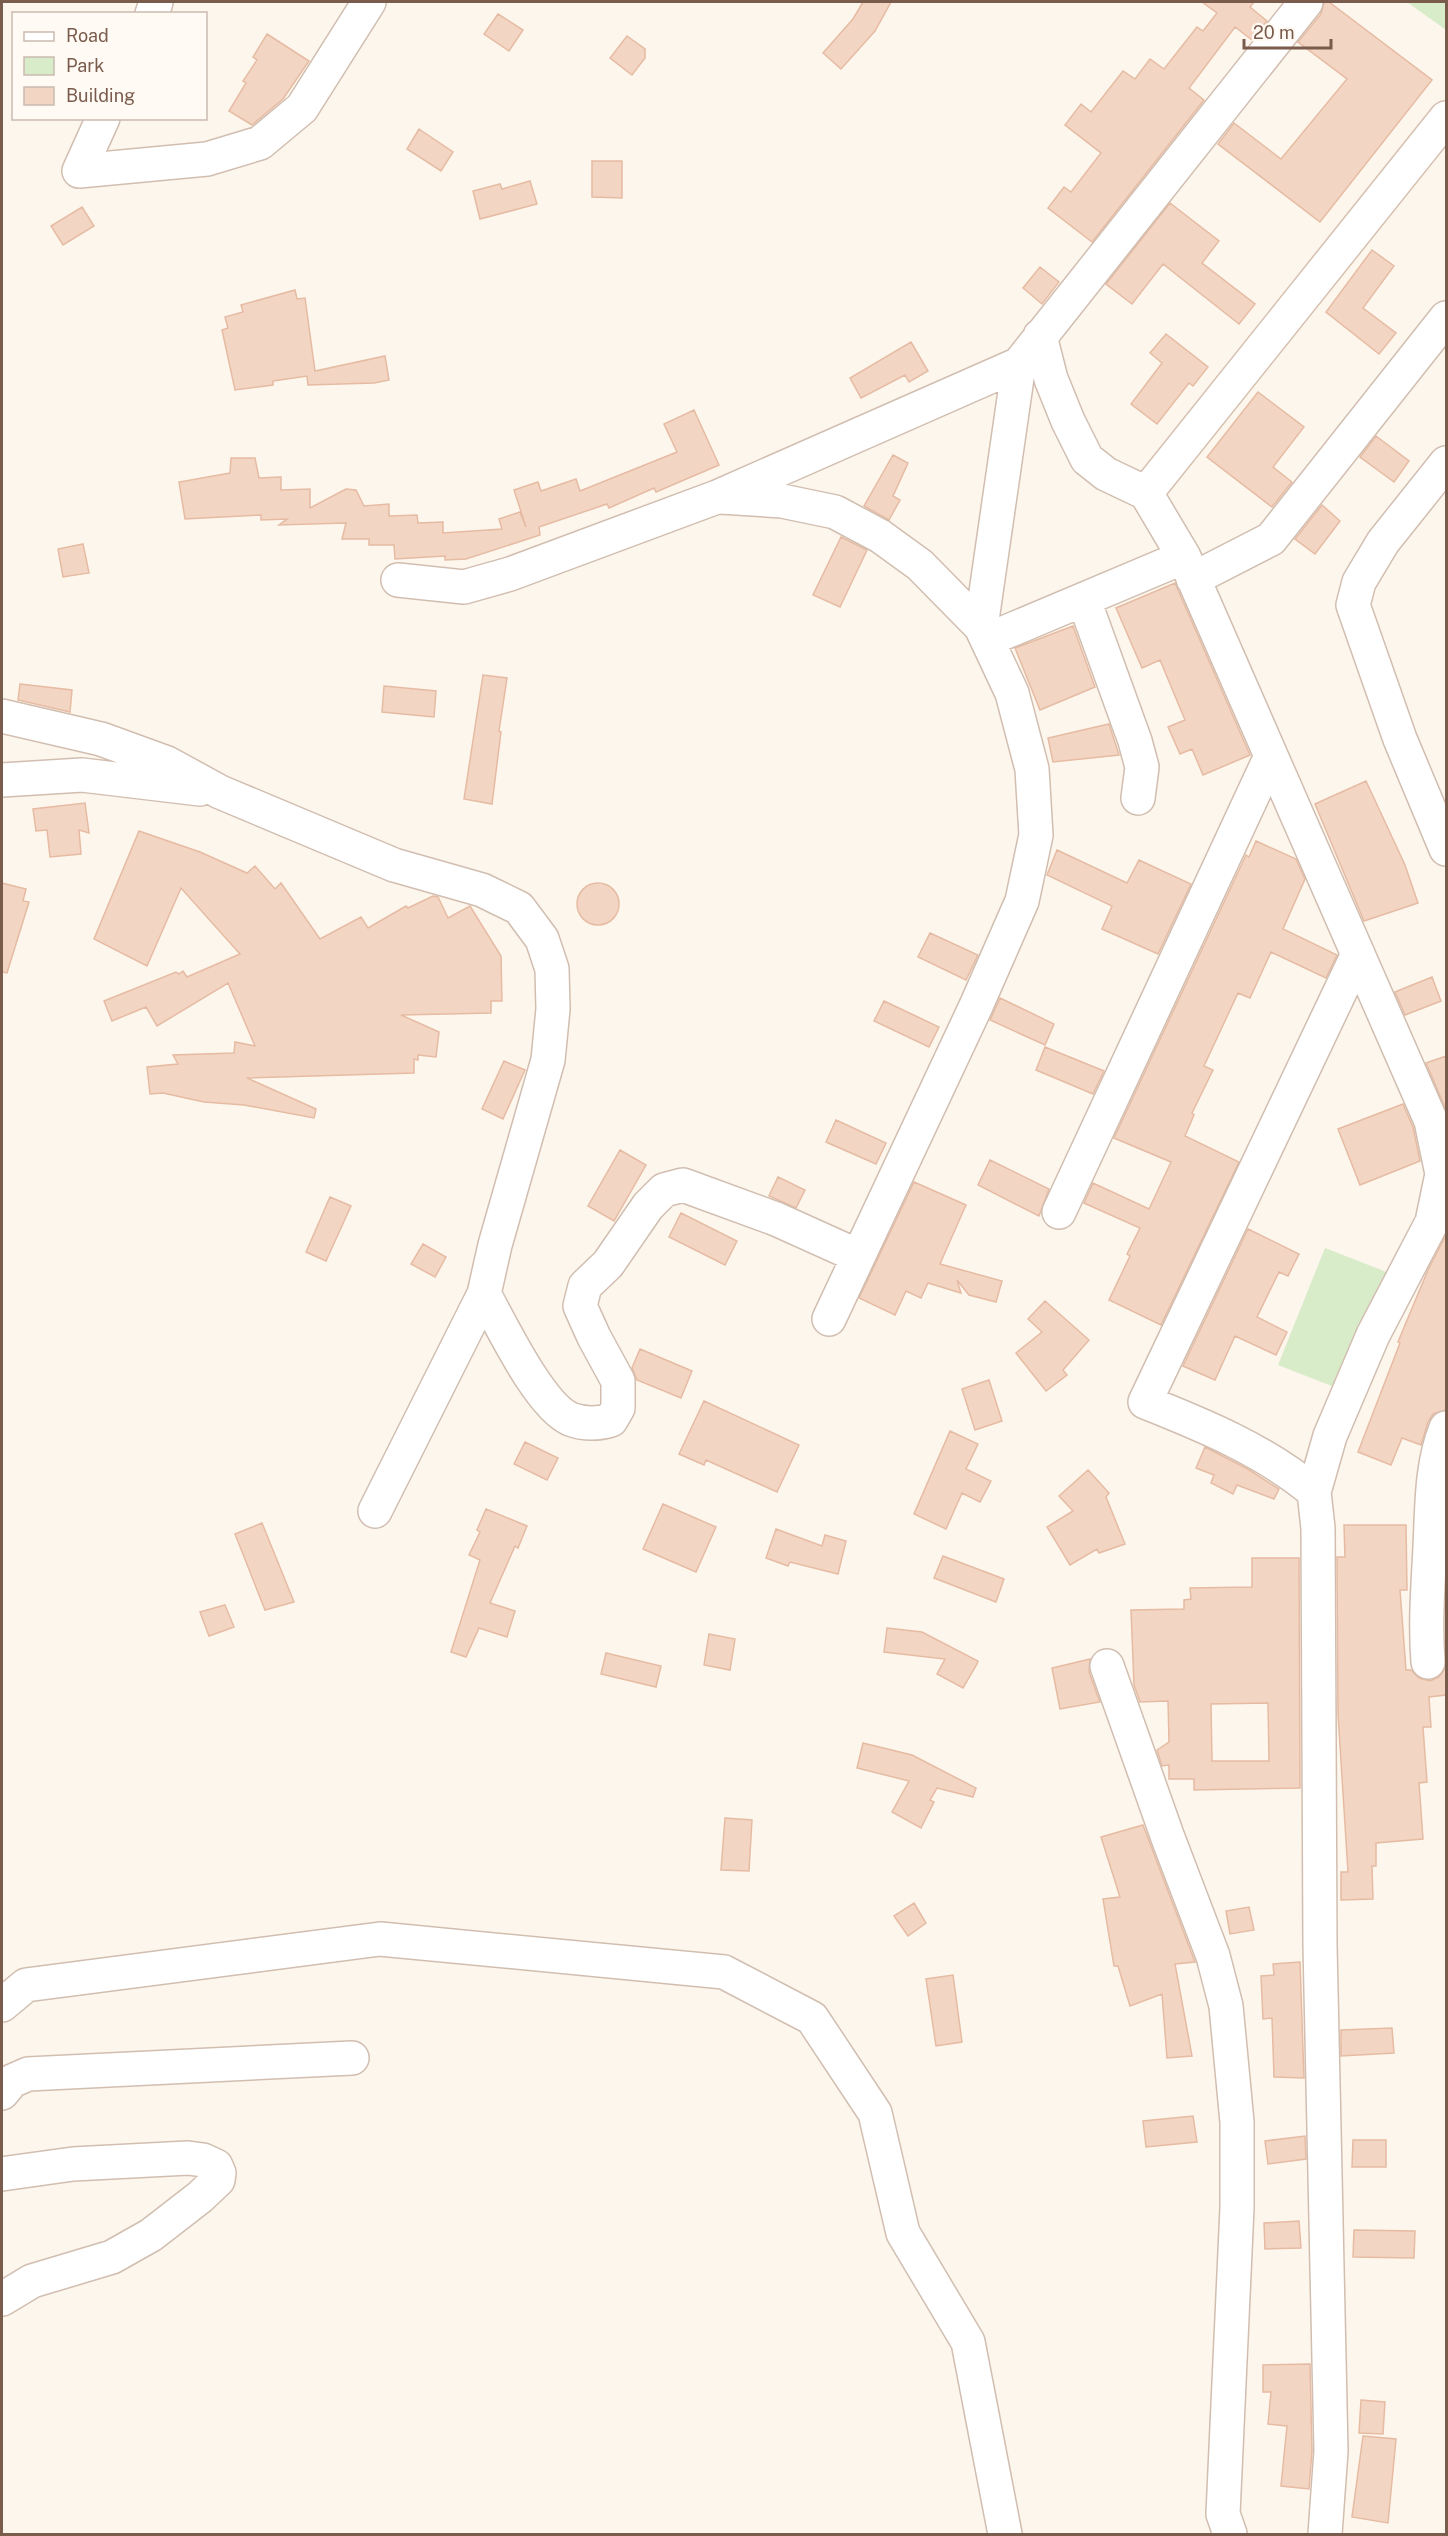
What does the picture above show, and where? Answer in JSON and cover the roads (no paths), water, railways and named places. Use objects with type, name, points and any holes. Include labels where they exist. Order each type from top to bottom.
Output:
[{"type":"street","points":[[102,120],[80,171],[207,159],[260,143],[302,108],[369,2]]},
{"type":"street","points":[[398,580],[464,587],[510,574],[717,497],[1019,364],[1306,2]]},
{"type":"street","points":[[1146,494],[1446,118]]},
{"type":"street","points":[[984,634],[1271,539],[1446,318]]},
{"type":"street","points":[[1040,336],[1052,379],[1068,421],[1088,459],[1106,474],[1146,494],[1188,568],[1431,1121],[1442,1174],[1432,1222],[1373,1335],[1330,1436],[1314,1492],[1318,1528],[1320,1945],[1331,2451],[1325,2535]]},
{"type":"street","points":[[984,634],[1019,364]]},
{"type":"street","points":[[1446,463],[1383,542],[1359,582],[1353,605],[1400,739],[1446,849]]},
{"type":"street","points":[[717,497],[782,501],[835,512],[879,536],[920,565],[984,634],[1012,693],[1032,769],[1036,835],[1022,901],[976,1006],[829,1319]]},
{"type":"street","points":[[1084,600],[1135,741],[1142,767],[1138,798]]},
{"type":"street","points":[[2,716],[101,739],[166,763],[220,792],[394,865],[482,890],[519,908],[542,939],[552,969],[553,1010],[548,1060],[495,1245],[484,1294],[409,1439],[375,1511]]},
{"type":"street","points":[[1059,1212],[1271,756]]},
{"type":"street","points":[[2,780],[82,775],[220,792]]},
{"type":"street","points":[[1314,1492],[1289,1471],[1258,1452],[1145,1402],[1358,954]]},
{"type":"street","points":[[484,1294],[538,1389],[569,1418],[598,1424],[611,1420],[618,1408],[618,1381],[580,1306],[585,1286],[608,1264],[648,1206],[664,1190],[683,1185],[776,1219],[858,1256]]},
{"type":"street","points":[[1428,1662],[1426,1633],[1433,1484],[1440,1444],[1446,1428]]},
{"type":"street","points":[[1107,1666],[1168,1838],[1214,1956],[1226,2006],[1238,2148],[1233,2325],[1222,2514],[1230,2535]]},
{"type":"street","points":[[2,2005],[26,1985],[380,1939],[724,1972],[812,2018],[875,2113],[903,2233],[968,2342],[1005,2535]]},
{"type":"street","points":[[2,2093],[12,2081],[28,2074],[352,2058]]},
{"type":"street","points":[[2,2174],[73,2164],[188,2158],[203,2160],[216,2166],[219,2173],[218,2180],[200,2198],[151,2235],[112,2257],[32,2281],[2,2299]]}]
